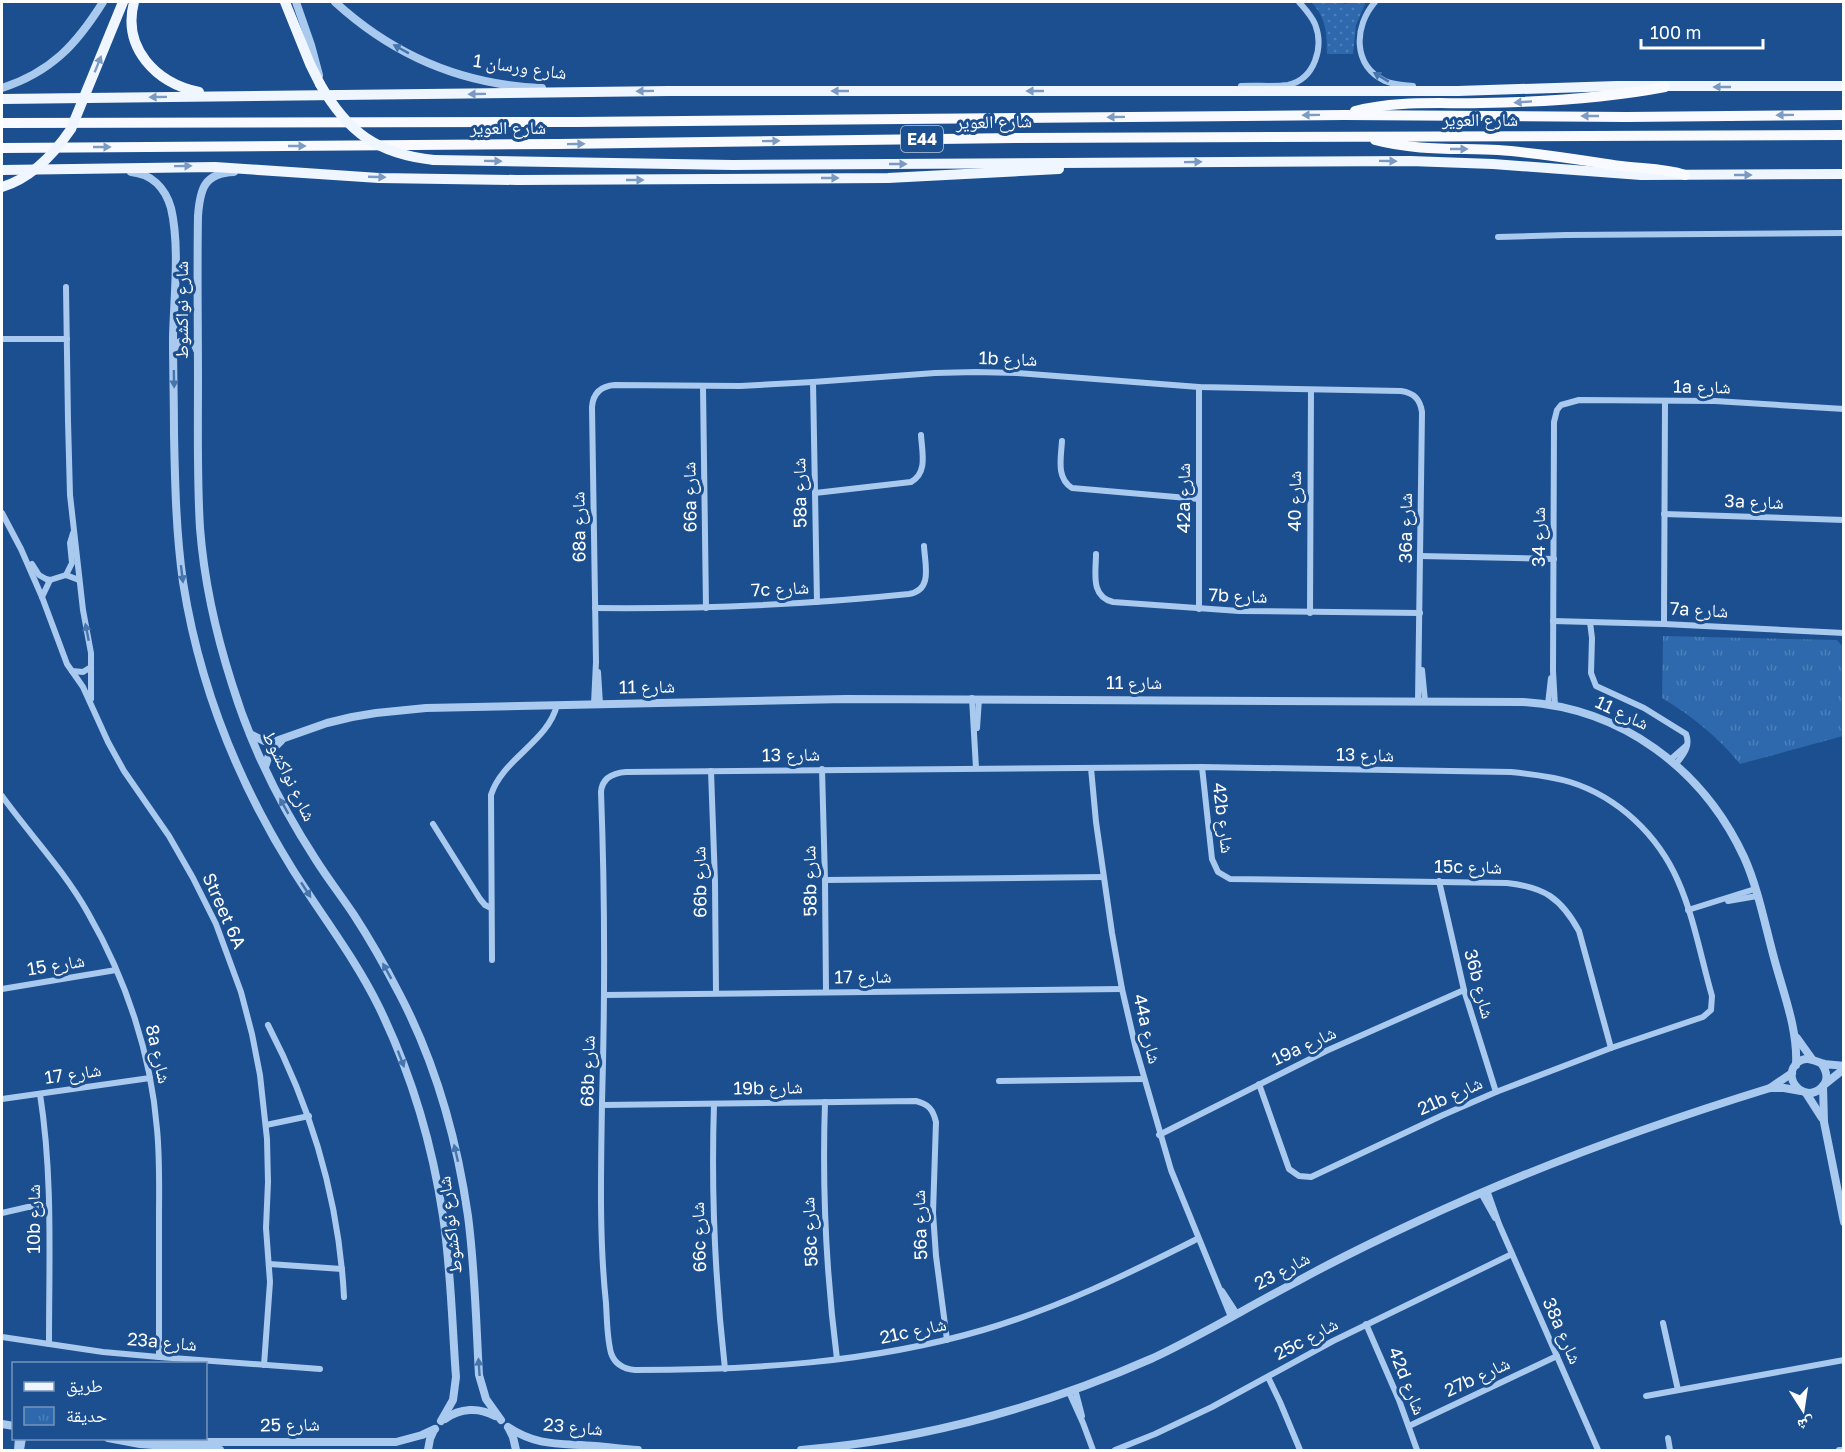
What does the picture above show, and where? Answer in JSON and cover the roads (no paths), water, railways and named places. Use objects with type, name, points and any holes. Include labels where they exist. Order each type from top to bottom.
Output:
[{"type":"highway","points":[[1344,115],[1379,106],[1532,101],[1618,94],[1665,87]]},
{"type":"highway","name":"شارع العوير","points":[[2,123],[577,122],[1344,115],[1627,117],[1844,115]]},
{"type":"highway","name":"شارع العوير","points":[[2,148],[1028,138],[1844,135]]},
{"type":"highway","points":[[1360,136],[1408,147],[1536,153],[1665,170],[1685,175]]},
{"type":"main road","points":[[2,187],[36,169],[62,143],[72,129],[123,2]]},
{"type":"main road","points":[[134,2],[132,19],[134,37],[151,68],[180,88],[238,96]]},
{"type":"main road","points":[[285,2],[320,84],[332,105],[348,122],[366,139],[387,150],[410,157],[434,160],[671,164],[1439,162],[1527,166],[1619,174],[1844,174]]},
{"type":"main road","points":[[2,99],[869,90],[1458,92],[1617,86],[1844,86]]},
{"type":"main road","points":[[2,170],[193,166],[380,178],[518,180],[888,178],[1066,169],[1134,163]]},
{"type":"street","points":[[2,88],[31,77],[57,60],[79,37],[104,2]]},
{"type":"street","points":[[296,2],[313,52],[320,84]]},
{"type":"street","name":"شارع ورسان 1","points":[[335,2],[387,42],[446,71],[488,82],[522,87],[563,88],[578,93]]},
{"type":"street","points":[[1199,92],[1231,87],[1289,84],[1303,77],[1314,65],[1319,42],[1313,19],[1299,2]]},
{"type":"street","points":[[1376,2],[1366,15],[1359,40],[1362,58],[1368,68],[1377,76],[1394,84],[1458,92]]},
{"type":"street","name":"شارع نواكشوط","points":[[82,169],[135,172],[146,175],[157,183],[170,206],[175,242],[173,352],[177,532],[183,582],[193,632],[206,681],[226,739],[242,776],[263,819],[293,870],[357,967],[378,1006],[397,1047],[426,1131],[443,1219],[456,1377],[453,1401],[435,1429]]},
{"type":"street","name":"شارع نواكشوط","points":[[278,172],[219,173],[212,178],[201,193],[198,216],[198,478],[207,583],[232,685],[264,767],[297,828],[321,868],[354,915],[401,996],[421,1039],[437,1082],[451,1127],[468,1219],[479,1375],[486,1399],[501,1420]]},
{"type":"street","points":[[1498,237],[1844,233]]},
{"type":"street","points":[[66,287],[68,454],[79,580],[91,653],[90,692],[95,711]]},
{"type":"street","points":[[2,339],[67,339]]},
{"type":"street","points":[[173,352],[179,342],[189,341],[197,348],[198,353]]},
{"type":"street","name":"1b شارع","points":[[597,391],[615,385],[703,387],[813,382],[924,373],[976,372],[1199,387],[1401,391],[1417,397]]},
{"type":"street","name":"58a شارع","points":[[813,382],[817,602]]},
{"type":"street","name":"66a شارع","points":[[703,387],[706,608]]},
{"type":"street","name":"42a شارع","points":[[1199,387],[1199,609]]},
{"type":"street","name":"شارع 40","points":[[1310,613],[1311,390]]},
{"type":"street","name":"68a شارع","points":[[597,391],[592,407],[597,704]]},
{"type":"street","name":"36a شارع","points":[[1417,397],[1422,412],[1420,556],[1422,701]]},
{"type":"street","name":"1a شارع","points":[[1561,405],[1572,401],[1665,401],[1766,403],[1844,409]]},
{"type":"street","points":[[1664,624],[1665,401]]},
{"type":"street","name":"شارع 34","points":[[1551,705],[1554,422],[1561,405]]},
{"type":"street","points":[[815,493],[911,482],[917,479],[923,469],[921,435]]},
{"type":"street","points":[[1062,441],[1061,475],[1067,485],[1072,488],[1199,499]]},
{"type":"street","name":"Street 6A","points":[[2,513],[42,597],[65,661],[81,683],[116,757],[180,855],[216,924],[241,992],[260,1075],[266,1125],[268,1167],[266,1237],[270,1292],[264,1365]]},
{"type":"street","name":"3a شارع","points":[[1664,514],[1844,520]]},
{"type":"street","points":[[66,575],[72,564],[70,543],[74,532]]},
{"type":"street","name":"7c شارع","points":[[595,608],[706,608],[817,602],[914,593],[924,586],[926,580],[924,546]]},
{"type":"street","points":[[21,549],[39,575],[50,580],[66,575],[79,580]]},
{"type":"street","name":"7b شارع","points":[[1096,554],[1096,587],[1107,601],[1199,609],[1310,613],[1420,613]]},
{"type":"street","points":[[1420,556],[1554,559]]},
{"type":"street","points":[[42,597],[50,580]]},
{"type":"street","name":"7a شارع","points":[[1553,621],[1844,633]]},
{"type":"street","points":[[1593,622],[1591,672],[1596,686],[1644,708],[1682,731],[1688,738],[1687,745],[1685,752],[1674,762]]},
{"type":"street","points":[[71,671],[83,672],[91,667]]},
{"type":"street","name":"شارع 11","points":[[280,741],[327,723],[376,712],[426,708],[846,699],[1422,701],[1523,702],[1551,705],[1585,713],[1615,725],[1644,741],[1674,762],[1716,808],[1745,859],[1756,893],[1795,1034],[1794,1069]]},
{"type":"street","points":[[976,699],[976,768]]},
{"type":"street","points":[[492,960],[491,795],[497,782],[549,723],[557,705]]},
{"type":"street","points":[[250,734],[264,741],[280,741]]},
{"type":"street","points":[[264,767],[270,752],[280,741]]},
{"type":"street","name":"شارع 13","points":[[608,777],[626,772],[1202,767],[1511,772],[1542,775],[1571,782],[1599,794],[1624,810],[1646,831],[1665,855],[1678,881],[1688,910],[1712,996],[1711,1010]]},
{"type":"street","name":"42b شارع","points":[[1202,767],[1211,853],[1218,872]]},
{"type":"street","name":"44a شارع","points":[[1091,768],[1103,878],[1122,989],[1143,1079],[1170,1170],[1197,1239],[1234,1316]]},
{"type":"street","name":"58b شارع","points":[[822,769],[826,992]]},
{"type":"street","name":"66b شارع","points":[[711,771],[716,993]]},
{"type":"street","name":"68b شارع","points":[[608,777],[601,792],[604,924],[601,1208],[604,1278],[611,1353],[618,1364]]},
{"type":"street","name":"8a شارع","points":[[2,796],[72,886],[88,913],[116,970],[136,1023],[150,1078],[157,1128],[160,1180],[159,1357]]},
{"type":"street","points":[[433,824],[480,899],[491,908]]},
{"type":"street","name":"15c شارع","points":[[1218,872],[1230,879],[1439,881],[1523,885],[1537,888],[1560,904],[1571,916],[1579,931],[1611,1048]]},
{"type":"street","points":[[825,880],[1103,878]]},
{"type":"street","name":"36b شارع","points":[[1439,881],[1464,990],[1496,1092]]},
{"type":"street","points":[[1688,910],[1756,893]]},
{"type":"street","name":"شارع 15","points":[[2,989],[116,970]]},
{"type":"street","name":"شارع 17","points":[[604,995],[1122,989]]},
{"type":"street","name":"19a شارع","points":[[1159,1135],[1326,1051],[1464,990]]},
{"type":"street","name":"21b شارع","points":[[1259,1084],[1289,1169],[1305,1177],[1317,1175],[1496,1092],[1611,1048],[1698,1020],[1711,1010]]},
{"type":"street","points":[[268,1025],[290,1069],[309,1116],[333,1201],[344,1297]]},
{"type":"street","name":"شارع 11","points":[[1795,1034],[1817,1061]]},
{"type":"street","points":[[1824,1122],[1803,1092],[1793,1083],[1794,1069],[1803,1060],[1844,1067]]},
{"type":"street","points":[[1817,1061],[1826,1073],[1824,1122],[1844,1222]]},
{"type":"street","points":[[1803,1092],[1815,1092],[1844,1067]]},
{"type":"street","name":"شارع 23","points":[[1770,1088],[1794,1069]]},
{"type":"street","name":"شارع 17","points":[[2,1100],[150,1078]]},
{"type":"street","points":[[999,1081],[1143,1079]]},
{"type":"street","name":"شارع 23","points":[[801,1450],[859,1444],[931,1431],[1003,1413],[1072,1390],[1155,1356],[1358,1250],[1484,1192],[1576,1154],[1623,1136],[1770,1088],[1803,1092]]},
{"type":"street","name":"10b شارع","points":[[40,1094],[47,1150],[49,1344]]},
{"type":"street","name":"19b شارع","points":[[602,1105],[916,1101],[922,1102],[932,1110]]},
{"type":"street","name":"58c شارع","points":[[825,1102],[823,1154],[825,1247],[837,1359]]},
{"type":"street","name":"66c شارع","points":[[714,1104],[715,1262],[725,1369]]},
{"type":"street","name":"56a شارع","points":[[932,1110],[936,1122],[933,1170],[936,1256],[946,1340]]},
{"type":"street","points":[[266,1125],[309,1116]]},
{"type":"street","name":"38a شارع","points":[[1484,1192],[1599,1450]]},
{"type":"street","points":[[2,1213],[28,1207],[49,1206]]},
{"type":"street","name":"21c شارع","points":[[618,1364],[623,1368],[635,1370],[725,1369],[837,1359],[946,1340],[1060,1303],[1197,1239]]},
{"type":"street","name":"25c شارع","points":[[1115,1450],[1212,1407],[1366,1324],[1512,1254]]},
{"type":"street","points":[[269,1264],[342,1269]]},
{"type":"street","points":[[1663,1323],[1678,1390]]},
{"type":"street","name":"42d شارع","points":[[1366,1324],[1389,1374],[1417,1450]]},
{"type":"street","name":"23a شارع","points":[[2,1337],[159,1357],[320,1369]]},
{"type":"street","name":"27b شارع","points":[[1409,1426],[1557,1356]]},
{"type":"street","points":[[1646,1396],[1844,1360]]},
{"type":"street","points":[[1268,1377],[1300,1450]]},
{"type":"street","points":[[1072,1390],[1093,1450]]},
{"type":"street","points":[[441,1421],[460,1411],[482,1410],[501,1420],[508,1427],[516,1450]]},
{"type":"street","name":"شارع 23","points":[[508,1427],[519,1435],[546,1443],[638,1450]]},
{"type":"street","points":[[428,1450],[435,1429]]},
{"type":"street","name":"شارع 25","points":[[176,1440],[396,1442],[435,1429]]},
{"type":"street","points":[[1668,1437],[1670,1450]]},
{"type":"street","points":[[119,1440],[140,1444],[220,1450]]}]
